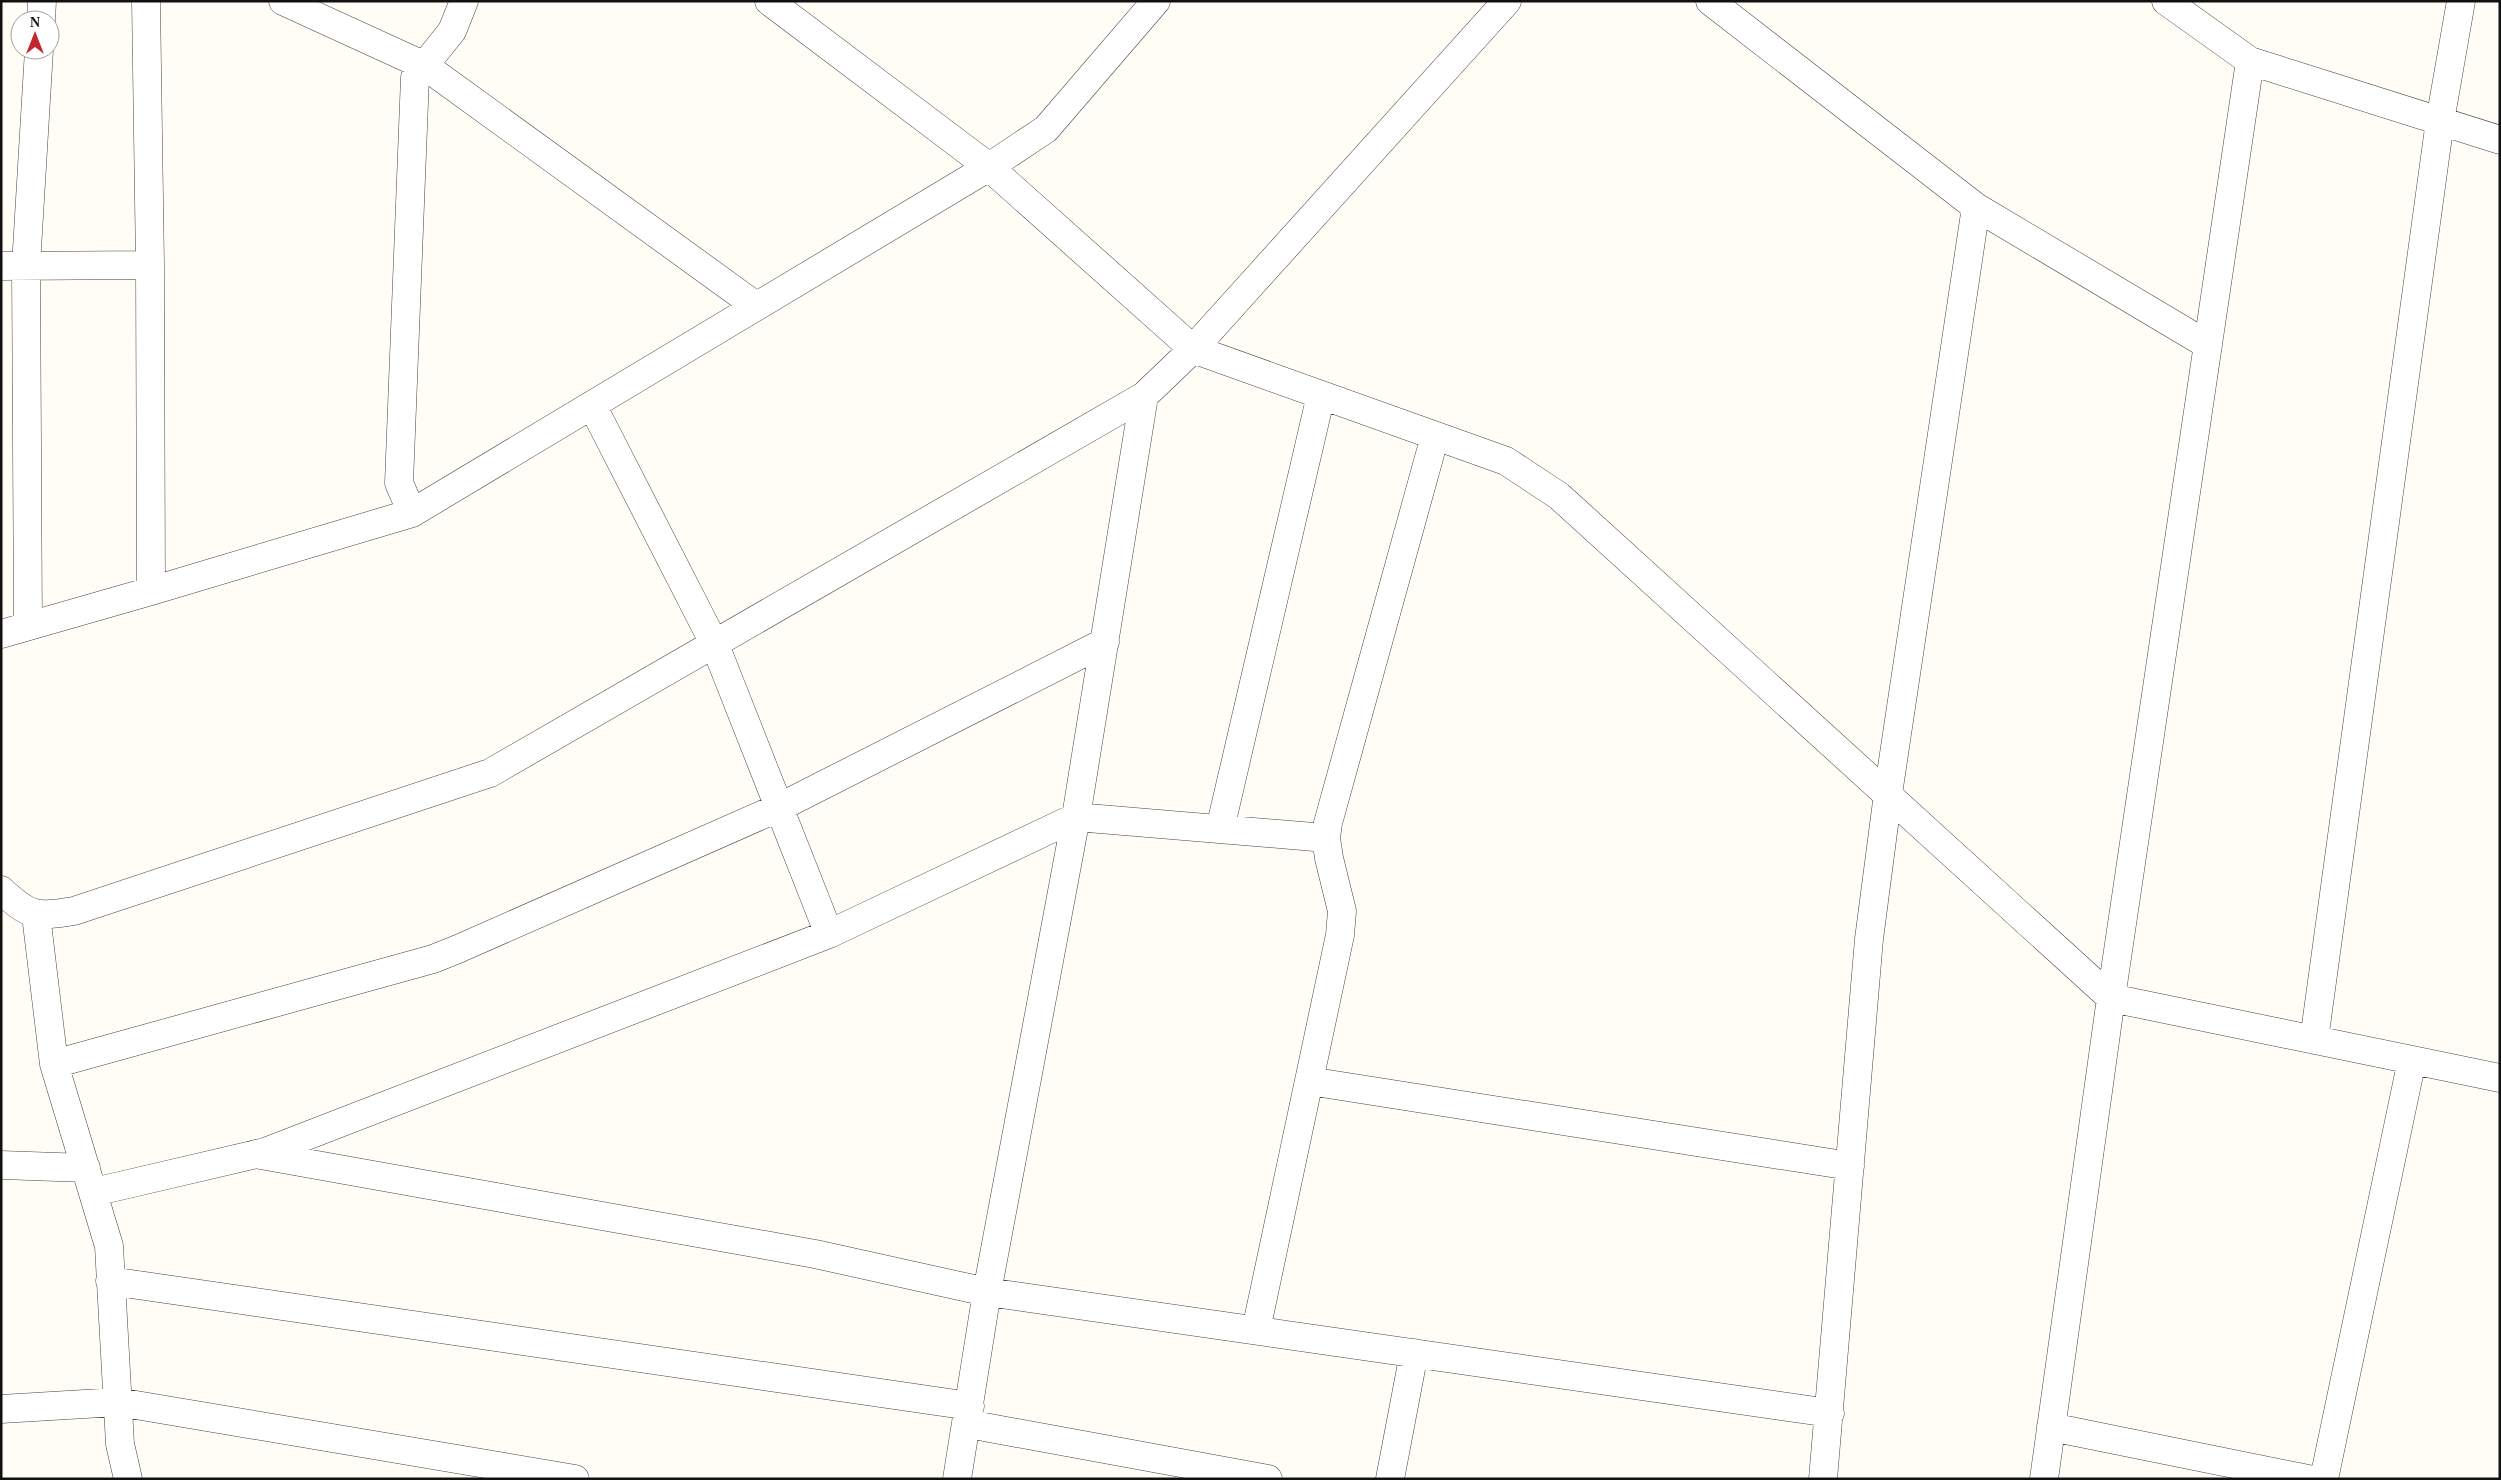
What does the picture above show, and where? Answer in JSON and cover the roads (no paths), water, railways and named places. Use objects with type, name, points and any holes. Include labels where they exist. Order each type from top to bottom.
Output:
[{"type":"street","points":[[146,1],[150,265],[151,592]]},
{"type":"street","points":[[283,1],[424,66],[756,306]]},
{"type":"street","points":[[412,513],[399,483],[415,77],[452,31],[464,1]]},
{"type":"street","points":[[770,1],[989,167],[1193,349],[1506,462],[1559,496],[2110,998],[2500,1078]]},
{"type":"street","points":[[1,634],[151,592],[412,513],[989,167],[1046,129],[1156,1]]},
{"type":"street","points":[[1,890],[18,905],[36,915],[74,911],[490,773],[1144,396],[1193,349],[1507,1]]},
{"type":"street","points":[[1710,1],[1976,207],[2208,345]]},
{"type":"street","points":[[2166,1],[2250,61],[2500,140]]},
{"type":"street","points":[[2314,1040],[2440,121],[2461,1]]},
{"type":"street","points":[[28,626],[13,266],[38,60]]},
{"type":"street","points":[[2044,1479],[2110,998],[2250,61]]},
{"type":"street","points":[[1823,1479],[1869,939],[1888,794],[1976,207]]},
{"type":"street","points":[[13,266],[150,265]]},
{"type":"street","points":[[1220,829],[1321,395]]},
{"type":"street","points":[[957,1479],[969,1415],[987,1292],[1076,817],[1144,396]]},
{"type":"street","points":[[592,405],[715,645],[829,934]]},
{"type":"street","points":[[1256,1330],[1340,935],[1342,911],[1329,858],[1326,838],[1328,823],[1435,436]]},
{"type":"street","points":[[54,1064],[433,958],[780,808],[1105,642]]},
{"type":"street","points":[[1,1165],[90,1180],[255,1154],[829,934],[1076,817],[1326,838]]},
{"type":"street","points":[[36,915],[54,1064],[90,1180],[108,1246],[120,1444],[128,1479]]},
{"type":"street","points":[[2324,1479],[2412,1060]]},
{"type":"street","points":[[1309,1081],[1850,1166]]},
{"type":"street","points":[[255,1154],[815,1254],[987,1292],[1830,1413]]},
{"type":"street","points":[[110,1281],[969,1415],[1268,1479]]},
{"type":"street","points":[[1390,1479],[1414,1353]]},
{"type":"street","points":[[1,1409],[118,1402],[451,1468],[575,1479]]},
{"type":"street","points":[[2051,1427],[2308,1479]]}]
